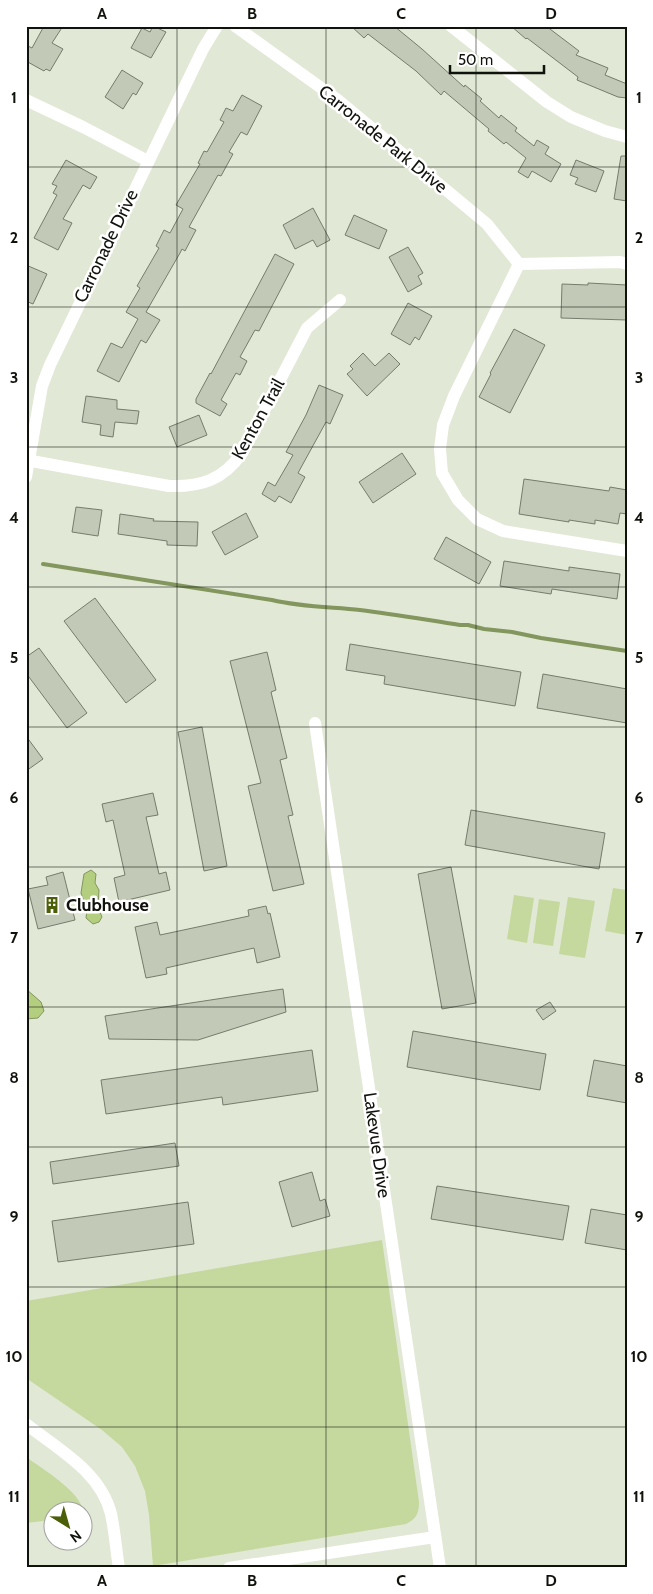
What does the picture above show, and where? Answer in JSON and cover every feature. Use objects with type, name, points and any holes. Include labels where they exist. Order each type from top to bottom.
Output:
[{"type":"street","name":"Carronade Drive","points":[[26,477],[27,460],[42,386],[50,365],[203,49],[216,26]]},
{"type":"street","name":"Carronade Park Drive","points":[[235,26],[338,100],[487,224],[520,264]]},
{"type":"street","points":[[451,26],[547,102],[571,117],[605,131],[627,137]]},
{"type":"street","points":[[26,100],[83,127],[148,162]]},
{"type":"street","points":[[627,264],[620,262],[520,264],[454,396],[443,425],[440,449],[442,473],[458,500],[477,519],[503,531],[627,551]]},
{"type":"street","name":"Kenton Trail","points":[[27,460],[169,486],[192,486],[209,481],[228,469],[242,453],[307,328],[340,300]]},
{"type":"street","name":"Lakevue Drive","points":[[315,723],[440,1568]]},
{"type":"street","points":[[26,1424],[88,1473],[102,1492],[111,1513],[119,1568]]},
{"type":"street","points":[[229,1568],[435,1537]]},
{"type":"shaded area","points":[[91,870],[96,874],[95,883],[99,890],[98,907],[102,917],[99,922],[93,924],[86,918],[87,910],[81,893],[84,874]]},
{"type":"shaded area","points":[[613,888],[627,890],[627,935],[605,931]]},
{"type":"shaded area","points":[[514,895],[534,898],[527,943],[507,939]]},
{"type":"shaded area","points":[[568,897],[595,901],[585,958],[559,954]]},
{"type":"shaded area","points":[[539,899],[560,902],[553,946],[533,943]]},
{"type":"shaded area","points":[[26,989],[41,1002],[44,1011],[38,1018],[26,1019]]},
{"type":"shaded area","points":[[382,1240],[419,1502],[416,1516],[406,1524],[153,1566],[145,1491],[135,1466],[122,1447],[102,1430],[26,1378],[26,1301]]},
{"type":"shaded area","points":[[26,1457],[69,1489],[80,1502],[42,1502],[42,1521],[26,1523]]},
{"type":"building","points":[[44,26],[63,26],[52,43],[63,49],[50,71],[46,69],[44,71],[26,61],[26,45],[32,48]]},
{"type":"building","points":[[153,26],[166,32],[151,58],[131,48],[142,28],[150,32]]},
{"type":"building","points":[[351,26],[394,26],[464,87],[465,85],[482,99],[480,101],[499,118],[501,115],[517,128],[515,131],[534,146],[537,140],[549,147],[545,154],[561,164],[551,182],[532,171],[528,178],[518,172],[526,158],[488,131],[489,129],[444,91],[441,95],[416,71],[368,34],[364,38]]},
{"type":"building","points":[[511,26],[546,26],[579,51],[576,55],[608,68],[605,75],[627,84],[627,98],[618,97],[577,80],[578,77]]},
{"type":"building","points":[[122,70],[143,83],[136,95],[133,93],[123,109],[105,97]]},
{"type":"building","points":[[242,95],[262,106],[247,135],[241,132],[229,152],[233,154],[221,176],[218,175],[189,227],[196,230],[185,251],[182,249],[146,312],[160,320],[146,343],[141,340],[119,382],[97,371],[111,343],[122,348],[138,319],[126,312],[140,288],[137,286],[159,248],[156,246],[164,230],[170,233],[183,209],[176,205],[200,164],[198,163],[204,151],[207,152],[224,122],[220,120],[226,108],[233,111]]},
{"type":"building","points":[[621,156],[627,156],[627,201],[614,199]]},
{"type":"building","points":[[66,160],[97,177],[90,189],[83,185],[63,219],[72,223],[58,250],[34,238],[57,195],[53,193],[57,186],[52,184]]},
{"type":"building","points":[[576,160],[604,171],[596,192],[575,184],[578,178],[570,175]]},
{"type":"building","points":[[313,208],[330,240],[317,247],[313,240],[295,249],[283,225]]},
{"type":"building","points":[[354,215],[387,230],[379,249],[345,235]]},
{"type":"building","points":[[408,247],[423,273],[418,276],[422,284],[408,292],[389,257]]},
{"type":"building","points":[[275,254],[294,264],[259,331],[255,330],[240,357],[247,361],[240,375],[236,373],[221,400],[227,404],[220,416],[196,403],[196,399]]},
{"type":"building","points":[[26,265],[47,274],[33,304],[26,301]]},
{"type":"building","points":[[588,283],[627,285],[627,320],[561,318],[562,284],[588,285]]},
{"type":"building","points":[[408,303],[432,316],[419,340],[415,337],[410,345],[391,334]]},
{"type":"building","points":[[514,329],[545,345],[510,413],[479,397]]},
{"type":"building","points":[[363,353],[375,366],[389,353],[400,364],[367,396],[347,374],[353,369],[350,366]]},
{"type":"building","points":[[319,385],[343,395],[330,424],[326,422],[298,473],[305,477],[291,503],[279,496],[275,502],[262,494],[268,482],[275,486],[293,455],[286,452],[306,415]]},
{"type":"building","points":[[86,396],[117,400],[117,409],[139,411],[137,424],[115,422],[113,437],[100,435],[101,425],[82,422]]},
{"type":"building","points":[[199,415],[207,435],[177,447],[169,427]]},
{"type":"building","points":[[402,453],[416,474],[373,503],[359,482]]},
{"type":"building","points":[[524,479],[609,491],[610,487],[627,490],[627,514],[620,513],[618,524],[595,520],[595,524],[519,514]]},
{"type":"building","points":[[76,507],[102,510],[98,536],[72,532]]},
{"type":"building","points":[[246,513],[258,537],[225,555],[212,532]]},
{"type":"building","points":[[120,514],[154,519],[153,521],[198,522],[197,546],[167,545],[167,541],[118,534]]},
{"type":"building","points":[[446,537],[491,562],[479,584],[434,559]]},
{"type":"building","points":[[504,561],[569,571],[569,567],[620,574],[617,599],[552,589],[551,594],[500,586]]},
{"type":"building","points":[[95,598],[156,680],[126,703],[64,621]]},
{"type":"building","points":[[350,644],[521,672],[515,706],[384,684],[385,676],[346,670]]},
{"type":"building","points":[[39,648],[87,713],[67,728],[26,673],[26,657]]},
{"type":"building","points":[[267,652],[276,690],[271,692],[287,758],[280,760],[293,815],[288,816],[304,884],[273,891],[248,786],[261,783],[230,661]]},
{"type":"building","points":[[543,674],[627,689],[627,723],[537,708]]},
{"type":"building","points":[[202,727],[227,866],[204,871],[178,732]]},
{"type":"building","points":[[26,736],[43,759],[26,771]]},
{"type":"building","points":[[153,793],[158,815],[146,817],[159,874],[166,872],[170,890],[119,902],[114,878],[125,875],[113,820],[106,822],[102,804]]},
{"type":"building","points":[[471,810],[605,833],[599,869],[465,845]]},
{"type":"building","points":[[451,867],[476,1003],[442,1009],[418,874]]},
{"type":"building","name":"Clubhouse","points":[[63,872],[75,920],[38,929],[28,889],[48,885],[46,877]]},
{"type":"building","points":[[266,906],[268,914],[270,913],[280,957],[257,963],[254,948],[166,968],[167,974],[146,978],[135,927],[157,922],[160,935],[249,916],[248,910]]},
{"type":"building","points":[[283,989],[286,1012],[198,1040],[109,1039],[105,1016]]},
{"type":"building","points":[[550,1002],[556,1011],[543,1020],[536,1010]]},
{"type":"building","points":[[413,1031],[546,1054],[540,1090],[407,1067]]},
{"type":"building","points":[[312,1050],[318,1091],[223,1105],[222,1097],[106,1114],[101,1080]]},
{"type":"building","points":[[594,1060],[627,1066],[627,1103],[587,1096]]},
{"type":"building","points":[[175,1143],[179,1166],[53,1184],[50,1162]]},
{"type":"building","points":[[312,1172],[320,1201],[325,1199],[330,1216],[292,1227],[279,1182]]},
{"type":"building","points":[[437,1186],[569,1206],[563,1240],[431,1219]]},
{"type":"building","points":[[188,1202],[194,1244],[58,1262],[52,1221]]},
{"type":"building","points":[[591,1209],[627,1215],[627,1250],[585,1243]]},
{"type":"waterway","points":[[43,564],[294,604],[360,610],[468,625],[627,651]]},
{"type":"place","name":"Clubhouse","points":[[52,905]]}]
